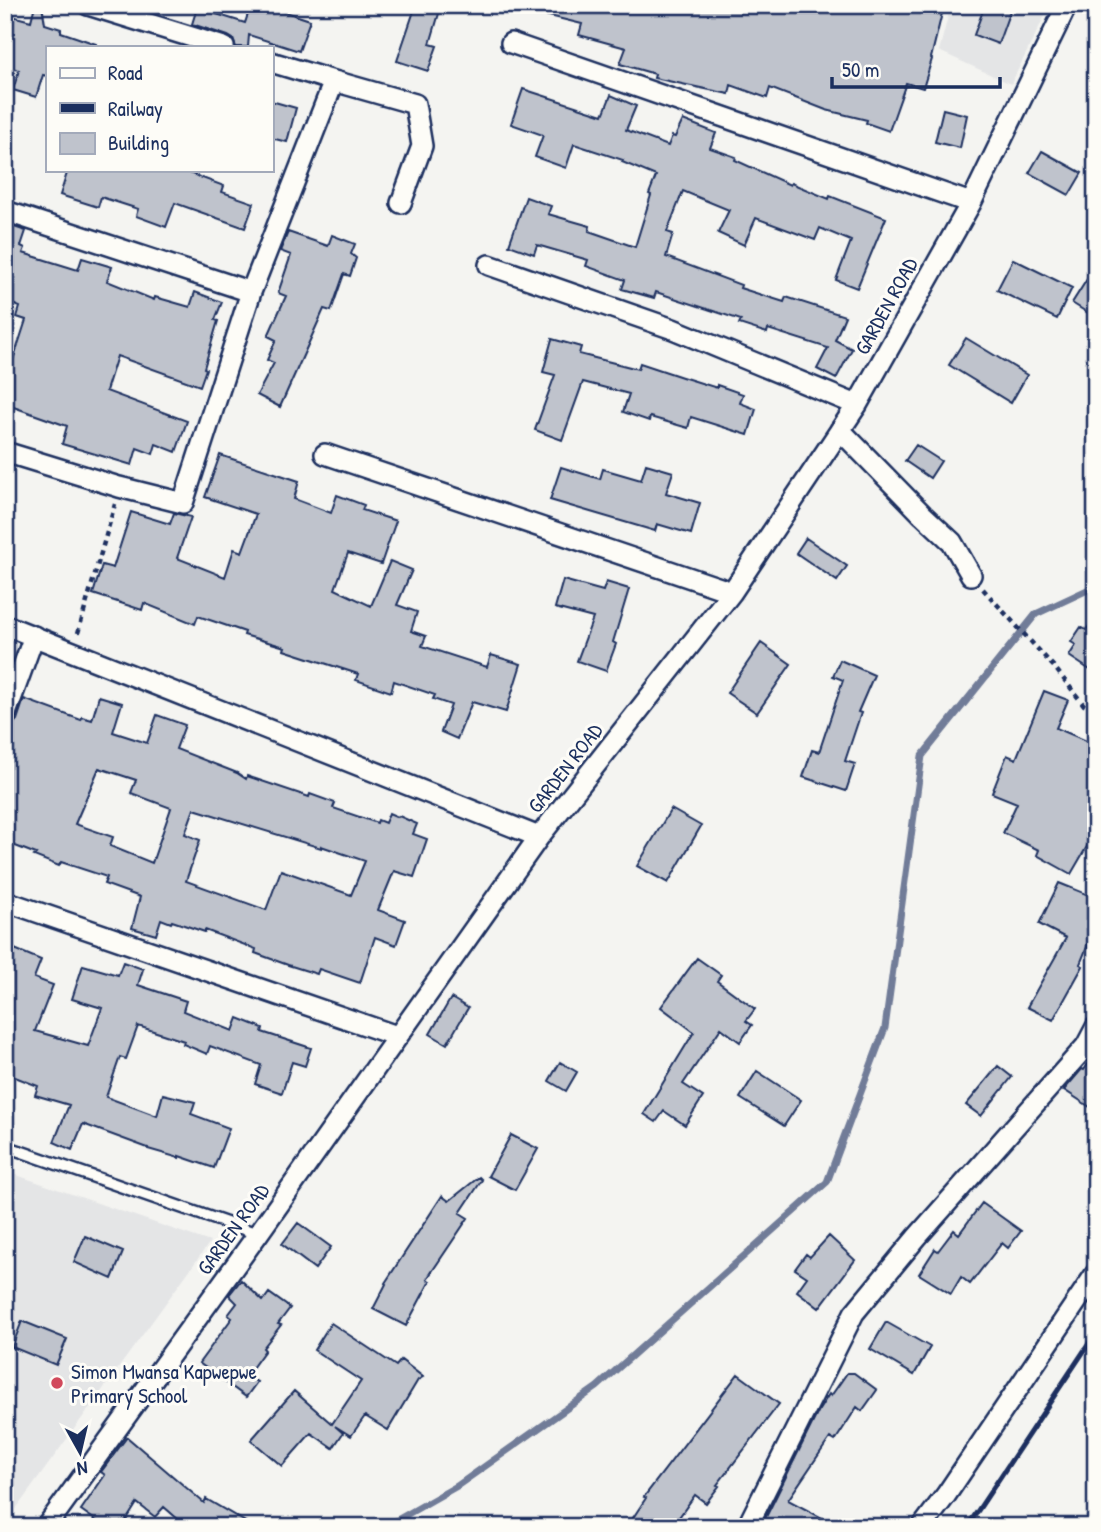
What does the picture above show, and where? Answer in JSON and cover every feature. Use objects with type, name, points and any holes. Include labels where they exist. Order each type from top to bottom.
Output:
[{"type":"street","points":[[88,5],[221,46]]},
{"type":"street","name":"GARDEN ROAD","points":[[46,1527],[540,837],[732,592],[857,405],[971,203],[1067,5]]},
{"type":"street","points":[[511,43],[971,203]]},
{"type":"street","points":[[273,63],[415,104],[422,146],[401,203]]},
{"type":"street","points":[[5,452],[183,503],[251,292],[334,81]]},
{"type":"street","points":[[5,211],[251,292]]},
{"type":"street","points":[[489,265],[673,329],[857,405]]},
{"type":"street","points":[[839,430],[952,542],[971,575]]},
{"type":"street","points":[[325,454],[732,592]]},
{"type":"street","points":[[5,625],[540,837]]},
{"type":"street","points":[[5,716],[34,636]]},
{"type":"street","points":[[5,901],[397,1036]]},
{"type":"street","points":[[747,1527],[854,1313],[1086,1046],[1096,1027]]},
{"type":"street","points":[[922,1527],[1096,1273]]},
{"type":"lane","points":[[5,1146],[258,1234]]},
{"type":"path","points":[[73,651],[120,487]]},
{"type":"path","points":[[971,575],[1055,668],[1084,705],[1096,712]]},
{"type":"shaded area","points":[[951,5],[1050,5],[1011,84],[939,51]]},
{"type":"shaded area","name":"Simon Mwansa Kapwepwe Primary School","points":[[5,1171],[210,1242],[5,1524]]},
{"type":"building","points":[[35,5],[42,5],[45,24],[96,44],[46,46],[46,76],[43,75],[36,97],[13,90],[19,70],[5,66],[5,14],[31,21]]},
{"type":"building","points":[[251,5],[264,5],[310,20],[299,51],[249,35],[248,46],[236,46],[233,39],[228,36],[192,24],[197,8],[245,23]]},
{"type":"building","points":[[416,5],[440,10],[430,44],[437,46],[428,71],[397,61]]},
{"type":"building","points":[[534,5],[944,5],[923,88],[906,83],[889,131],[866,123],[867,120],[826,110],[770,88],[767,98],[731,85],[729,94],[654,78],[655,74],[620,64],[626,48],[579,35],[582,24],[533,12]]},
{"type":"building","points":[[985,5],[1012,5],[998,44],[974,35]]},
{"type":"building","points":[[523,89],[603,115],[611,95],[636,106],[626,130],[668,146],[683,120],[716,133],[710,148],[736,157],[735,160],[790,185],[791,183],[829,199],[830,196],[886,218],[857,288],[836,280],[851,241],[820,228],[815,240],[756,218],[744,245],[718,233],[729,210],[683,191],[667,232],[673,234],[666,257],[741,285],[740,288],[784,302],[786,297],[845,316],[835,340],[852,349],[836,379],[817,369],[828,348],[768,329],[767,333],[739,324],[741,320],[656,292],[654,298],[622,289],[625,280],[586,266],[588,260],[537,245],[534,254],[509,245],[526,197],[551,206],[548,214],[590,226],[589,231],[635,247],[656,176],[622,162],[623,160],[574,144],[566,168],[535,157],[543,135],[511,124]]},
{"type":"building","points":[[273,102],[296,108],[287,142],[273,138]]},
{"type":"building","points":[[943,109],[967,115],[960,148],[935,142]]},
{"type":"building","points":[[1042,151],[1082,173],[1069,195],[1029,173]]},
{"type":"building","points":[[67,172],[186,172],[224,186],[222,192],[254,203],[245,228],[175,203],[166,227],[136,216],[138,209],[101,197],[98,207],[60,195]]},
{"type":"building","points":[[5,224],[26,231],[21,246],[25,248],[23,253],[78,270],[82,258],[112,267],[107,281],[154,300],[155,297],[190,307],[195,292],[222,302],[215,320],[218,321],[200,386],[117,356],[106,391],[187,421],[176,452],[156,444],[153,454],[137,448],[132,465],[62,444],[67,426],[5,404],[5,358],[13,360],[26,320],[17,317],[20,307],[5,301]]},
{"type":"building","points":[[288,232],[328,246],[332,235],[355,244],[351,254],[356,258],[350,276],[344,274],[331,311],[324,309],[280,407],[257,395],[274,363],[267,360],[276,340],[268,336],[286,296],[278,293],[291,255],[280,251]]},
{"type":"building","points":[[1013,259],[1072,288],[1057,319],[997,290]]},
{"type":"building","points":[[1096,265],[1096,318],[1072,303]]},
{"type":"building","points":[[966,338],[1027,375],[1011,403],[949,365]]},
{"type":"building","points":[[552,339],[581,347],[579,354],[638,369],[640,363],[743,394],[740,403],[756,409],[748,435],[691,417],[688,428],[650,417],[649,421],[623,412],[629,394],[583,382],[562,440],[535,430],[555,375],[543,372]]},
{"type":"building","points":[[916,445],[941,461],[930,478],[905,461]]},
{"type":"building","points":[[220,455],[299,481],[294,499],[331,513],[337,495],[364,505],[362,510],[396,521],[381,564],[348,553],[335,589],[371,606],[390,561],[412,570],[397,605],[417,612],[411,631],[426,636],[422,646],[487,667],[491,655],[521,664],[506,712],[472,702],[457,739],[441,732],[451,705],[433,699],[435,695],[394,681],[391,692],[356,680],[358,674],[284,650],[285,647],[244,635],[245,632],[198,616],[195,624],[144,603],[142,610],[93,594],[102,565],[113,568],[131,512],[170,524],[174,513],[191,517],[177,558],[225,577],[234,549],[242,552],[256,514],[205,497]]},
{"type":"building","points":[[646,464],[673,472],[666,493],[700,503],[691,534],[657,524],[655,531],[550,500],[561,467],[600,479],[603,469],[641,480]]},
{"type":"building","points":[[806,538],[847,566],[837,581],[796,553]]},
{"type":"building","points":[[563,580],[603,591],[606,582],[629,589],[613,642],[616,644],[606,671],[577,661],[593,618],[555,608]]},
{"type":"building","points":[[1096,616],[1096,674],[1069,656],[1076,645],[1071,642],[1081,627],[1086,630]]},
{"type":"building","points":[[761,643],[791,664],[757,713],[727,693]]},
{"type":"building","points":[[840,660],[874,675],[858,712],[861,713],[845,761],[855,764],[846,791],[803,777],[812,750],[819,752],[843,680],[833,676]]},
{"type":"building","points":[[1044,691],[1068,700],[1056,728],[1096,745],[1096,825],[1071,874],[1037,855],[1039,850],[1003,833],[1017,803],[992,793],[1007,755],[1016,759]]},
{"type":"building","points":[[99,696],[122,703],[113,732],[147,743],[157,715],[185,725],[176,749],[246,779],[247,776],[309,797],[310,794],[335,803],[333,808],[377,823],[378,820],[385,823],[389,813],[417,824],[413,834],[427,839],[414,877],[394,871],[378,910],[405,920],[396,945],[375,937],[360,983],[319,969],[317,974],[288,965],[255,953],[256,949],[172,921],[171,923],[161,919],[156,935],[132,928],[140,897],[104,884],[107,877],[61,862],[59,866],[5,842],[5,742],[24,699],[81,720],[82,717],[92,720]],"holes":[[[99,768],[136,780],[131,793],[171,808],[152,863],[110,846],[113,837],[75,824]],[[194,809],[365,861],[351,895],[281,870],[266,910],[186,881],[200,840],[185,834]]]},
{"type":"building","points":[[671,809],[701,826],[668,883],[637,866]]},
{"type":"building","points":[[1059,883],[1096,898],[1096,925],[1080,964],[1083,966],[1053,1020],[1027,1007],[1066,938],[1039,924]]},
{"type":"building","points":[[5,945],[41,960],[34,978],[53,985],[35,1031],[88,1046],[102,1008],[72,999],[83,965],[118,975],[123,962],[143,969],[138,985],[186,1001],[183,1011],[233,1031],[238,1018],[263,1028],[262,1032],[311,1048],[305,1066],[292,1062],[282,1093],[255,1084],[261,1065],[210,1046],[207,1054],[183,1044],[184,1041],[138,1026],[126,1059],[120,1057],[106,1097],[157,1116],[163,1094],[195,1102],[191,1114],[229,1128],[214,1168],[148,1149],[83,1124],[72,1150],[54,1142],[69,1105],[35,1095],[38,1086],[5,1073]]},
{"type":"building","points":[[697,958],[721,975],[717,981],[755,1009],[746,1021],[752,1025],[740,1042],[721,1028],[683,1084],[703,1097],[685,1125],[664,1111],[656,1122],[644,1114],[694,1032],[661,1007]]},
{"type":"building","points":[[451,998],[468,1008],[447,1044],[430,1034]]},
{"type":"building","points":[[1096,1053],[1096,1111],[1064,1090]]},
{"type":"building","points":[[560,1062],[577,1072],[566,1091],[549,1081]]},
{"type":"building","points":[[998,1066],[1012,1077],[981,1116],[966,1105]]},
{"type":"building","points":[[757,1071],[801,1100],[784,1126],[740,1098]]},
{"type":"building","points":[[511,1135],[538,1149],[515,1190],[488,1176]]},
{"type":"building","points":[[479,1177],[482,1180],[460,1213],[468,1218],[427,1279],[430,1281],[406,1326],[373,1309],[385,1283],[442,1196],[449,1201]]},
{"type":"building","points":[[982,1203],[1021,1231],[1008,1248],[1002,1243],[970,1284],[961,1277],[951,1294],[919,1274],[935,1249],[938,1251],[954,1230],[959,1234]]},
{"type":"building","points":[[298,1223],[331,1247],[315,1269],[282,1244]]},
{"type":"building","points":[[85,1236],[123,1252],[112,1279],[74,1262]]},
{"type":"building","points":[[829,1236],[855,1260],[819,1308],[797,1291],[807,1277],[795,1269],[806,1254],[810,1257]]},
{"type":"building","points":[[241,1280],[263,1301],[269,1293],[290,1308],[247,1375],[257,1382],[246,1397],[199,1363],[232,1318],[228,1315],[237,1303],[229,1295]]},
{"type":"building","points":[[22,1321],[67,1339],[56,1365],[12,1347]]},
{"type":"building","points":[[886,1322],[930,1347],[914,1375],[870,1349]]},
{"type":"building","points":[[331,1323],[396,1366],[401,1360],[423,1377],[418,1380],[388,1430],[365,1416],[351,1436],[335,1426],[343,1433],[333,1448],[311,1433],[282,1466],[251,1440],[294,1391],[332,1424],[361,1381],[314,1350]]},
{"type":"building","points":[[847,1373],[854,1373],[877,1390],[862,1411],[857,1407],[835,1441],[830,1438],[788,1500],[839,1527],[761,1527],[819,1410]]},
{"type":"building","points":[[738,1374],[779,1404],[706,1503],[695,1495],[672,1527],[627,1527],[646,1498],[644,1497]]},
{"type":"building","points":[[127,1437],[204,1503],[206,1499],[254,1527],[187,1527],[164,1507],[155,1517],[137,1503],[122,1527],[105,1527],[81,1510],[105,1475],[101,1472]]},
{"type":"waterway","points":[[388,1527],[457,1486],[597,1387],[827,1182],[885,1028],[922,756],[1036,614],[1096,586]]},
{"type":"railway","points":[[967,1527],[1096,1333]]},
{"type":"place","name":"Simon Mwansa Kapwepwe Primary School","points":[[57,1383]]}]
